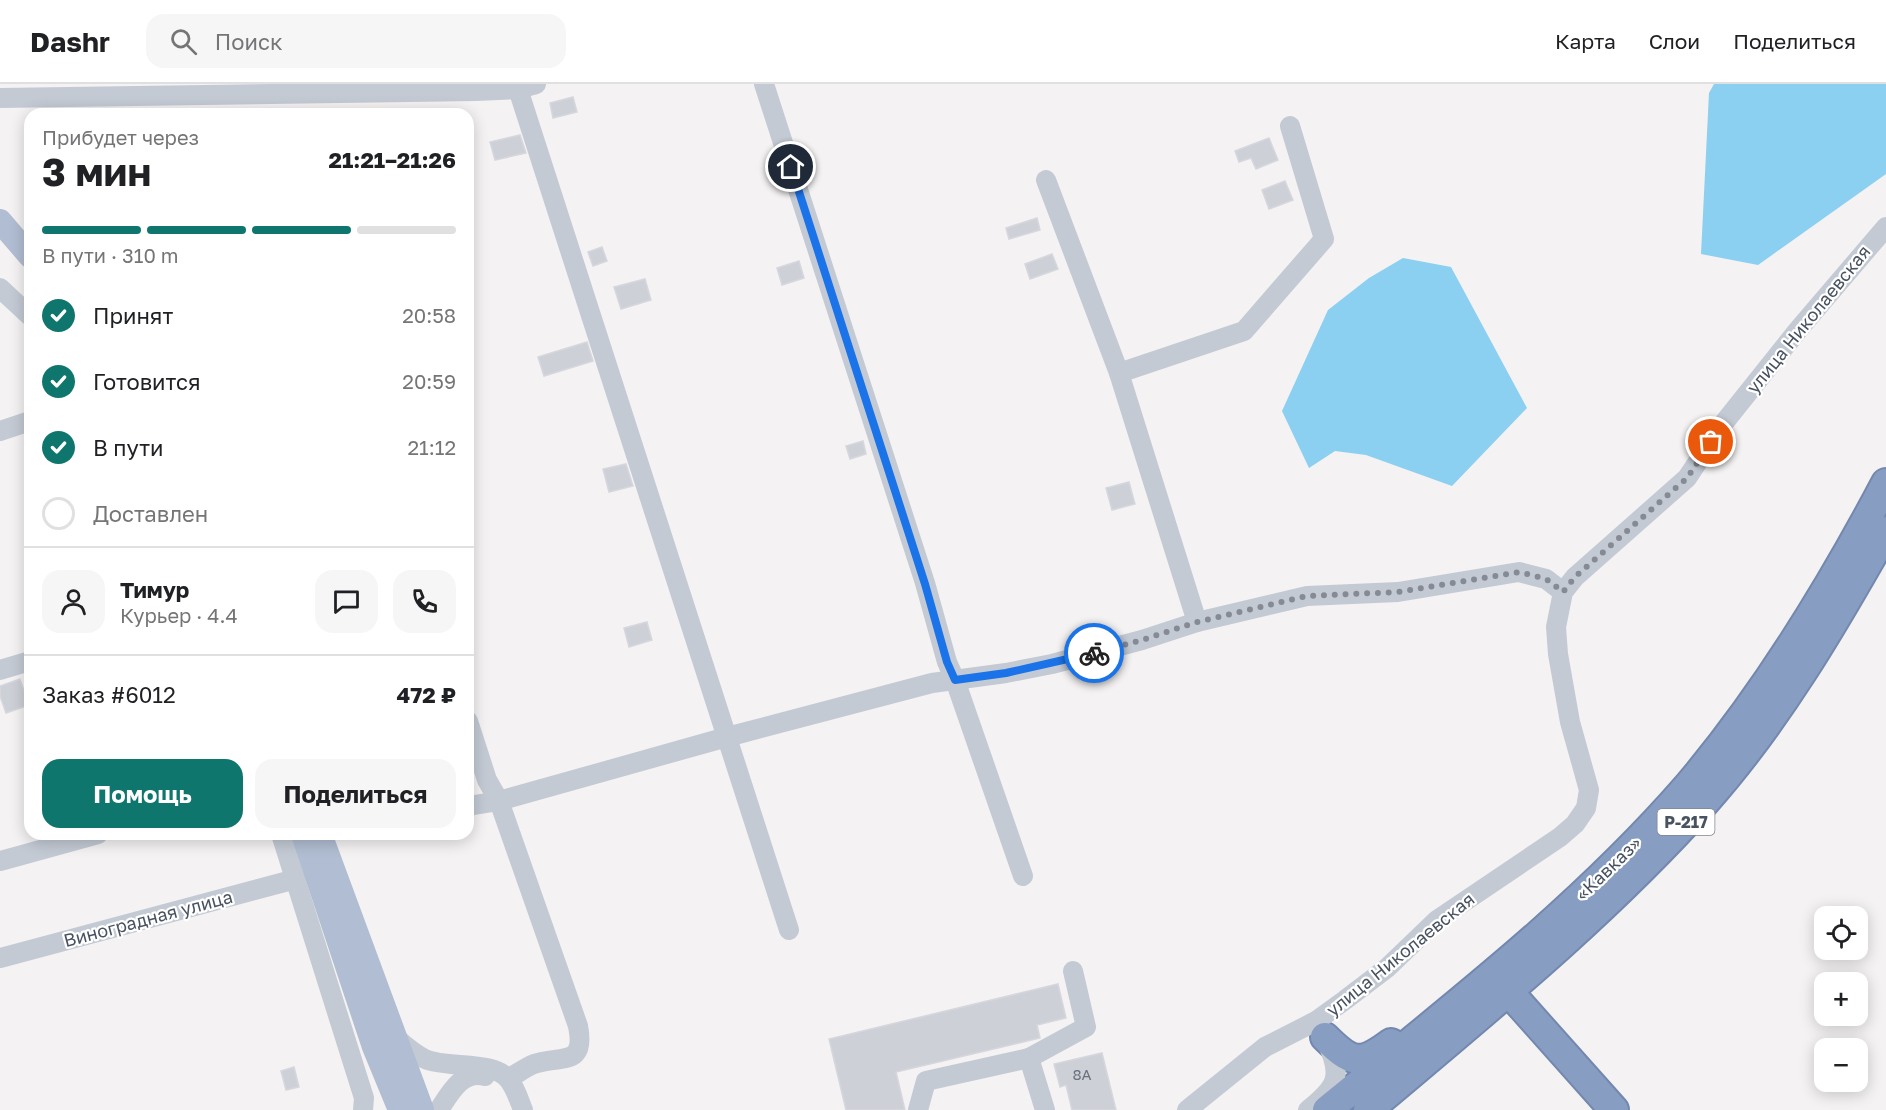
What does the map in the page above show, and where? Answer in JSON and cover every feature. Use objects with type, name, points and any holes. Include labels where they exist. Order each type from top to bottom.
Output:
[{"type":"highway","name":"«Кавказ»","points":[[1327,1110],[1542,932],[1656,821],[1726,738],[1811,615],[1886,483]]},
{"type":"highway","name":"«Кавказ»","points":[[1368,1110],[1511,993],[1610,900],[1706,800],[1791,688],[1820,644],[1886,531]]},
{"type":"highway","points":[[1321,1029],[1341,1053],[1354,1059],[1366,1059],[1378,1053],[1453,997],[1470,993]]},
{"type":"highway","points":[[1511,993],[1614,1110]]},
{"type":"main road","points":[[0,221],[24,249]]},
{"type":"main road","points":[[305,840],[384,1042],[422,1110]]},
{"type":"main road","points":[[322,840],[384,1042],[400,1110]]},
{"type":"main road","points":[[384,1042],[384,1093],[390,1110]]},
{"type":"street","points":[[764,84],[925,584],[947,662],[1023,876]]},
{"type":"street","points":[[0,98],[527,86],[727,737],[789,930]]},
{"type":"street","points":[[1119,373],[1244,331],[1324,239],[1290,126]]},
{"type":"street","points":[[1046,180],[1119,373],[1197,622]]},
{"type":"street","name":"улица Николаевская","points":[[1187,1110],[1265,1047],[1321,1029],[1437,920],[1560,837],[1575,824],[1586,808],[1589,790],[1570,722],[1558,654],[1556,627],[1563,592],[1575,577],[1687,478],[1723,424],[1797,330],[1886,227]]},
{"type":"street","points":[[0,288],[24,310]]},
{"type":"street","points":[[0,431],[24,423]]},
{"type":"street","points":[[474,805],[499,801],[727,737],[932,683],[1052,664],[1142,640],[1197,622],[1307,596],[1398,592],[1519,572],[1546,579],[1563,592]]},
{"type":"street","points":[[0,670],[24,663]]},
{"type":"street","points":[[474,740],[487,780],[499,801],[581,1040],[578,1052],[570,1058],[534,1064],[509,1078]]},
{"type":"street","points":[[0,861],[76,840]]},
{"type":"street","points":[[283,840],[364,1098],[363,1110]]},
{"type":"street","name":"Виноградная улица","points":[[0,958],[296,879]]},
{"type":"street","points":[[918,1110],[926,1081],[1029,1058],[1086,1027],[1073,971]]},
{"type":"street","points":[[1308,1110],[1326,1096],[1333,1085],[1336,1069],[1334,1058],[1321,1029]]},
{"type":"street","points":[[384,1042],[408,1049],[426,1059],[463,1067],[496,1070],[509,1078],[523,1110]]},
{"type":"street","points":[[1029,1058],[1045,1110]]},
{"type":"street","points":[[439,1110],[459,1083],[469,1075],[483,1075],[495,1080],[504,1089],[513,1110]]},
{"type":"water","points":[[1714,84],[1886,84],[1886,174],[1758,265],[1701,254],[1709,93]]},
{"type":"water","points":[[1403,258],[1451,267],[1527,408],[1452,486],[1366,455],[1335,451],[1309,468],[1282,411],[1328,310],[1369,278]]},
{"type":"building","points":[[573,97],[577,112],[553,118],[550,103]]},
{"type":"building","points":[[520,135],[526,153],[495,160],[490,142]]},
{"type":"building","points":[[1269,138],[1278,160],[1256,169],[1251,158],[1239,162],[1235,151]]},
{"type":"building","points":[[1285,181],[1293,200],[1269,209],[1262,190]]},
{"type":"building","points":[[1037,218],[1040,230],[1009,239],[1006,228]]},
{"type":"building","points":[[602,247],[607,261],[593,266],[588,252]]},
{"type":"building","points":[[1052,254],[1058,269],[1030,279],[1025,264]]},
{"type":"building","points":[[799,261],[804,278],[782,285],[777,268]]},
{"type":"building","points":[[645,279],[651,300],[621,309],[614,287]]},
{"type":"building","points":[[587,342],[593,361],[544,376],[538,357]]},
{"type":"building","points":[[863,441],[866,454],[850,459],[846,446]]},
{"type":"building","points":[[626,464],[633,486],[609,492],[603,469]]},
{"type":"building","points":[[1129,482],[1135,504],[1112,510],[1106,488]]},
{"type":"building","points":[[647,622],[652,640],[629,647],[624,628]]},
{"type":"building","points":[[20,679],[24,691],[24,707],[6,713],[0,696],[0,686]]},
{"type":"building","points":[[1058,984],[1066,1018],[1037,1025],[1040,1038],[896,1072],[905,1110],[846,1110],[829,1039]]},
{"type":"building","points":[[1102,1053],[1116,1110],[1072,1110],[1066,1085],[1060,1087],[1054,1064]]},
{"type":"building","points":[[294,1067],[299,1087],[286,1090],[281,1071]]},
{"type":"way so far","points":[[1094,653],[1197,622],[1307,596],[1398,592],[1519,572],[1546,579],[1563,592],[1575,577],[1687,478],[1711,442]]},
{"type":"route","points":[[791,167],[925,584],[947,662],[955,680],[1006,673],[1094,653]]}]
